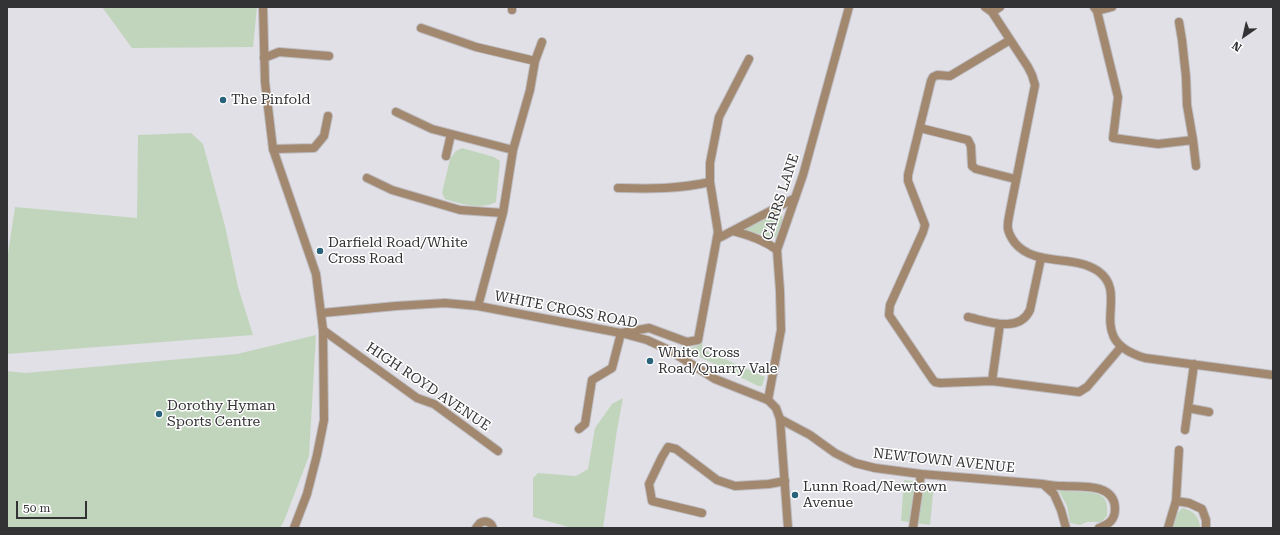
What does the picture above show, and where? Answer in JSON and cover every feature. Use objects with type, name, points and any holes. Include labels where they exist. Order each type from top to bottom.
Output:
[{"type":"street","points":[[264,7],[265,82],[274,149],[316,274],[324,330],[324,420],[307,494],[294,528]]},
{"type":"street","name":"CARRS LANE","points":[[768,400],[780,330],[778,250],[803,175],[849,7]]},
{"type":"street","points":[[985,7],[992,12],[1028,67],[1035,85],[1015,179],[1008,222],[1010,237],[1019,247],[1029,254],[1041,258],[1090,267],[1105,277],[1109,284],[1111,297],[1110,326],[1113,336],[1121,347],[1134,355],[1145,358],[1273,374]]},
{"type":"street","points":[[992,12],[1000,7]]},
{"type":"street","points":[[1112,7],[1095,9],[1118,96],[1112,138],[1158,144],[1193,140]]},
{"type":"street","points":[[1179,22],[1185,70],[1187,105],[1196,166]]},
{"type":"street","points":[[421,28],[476,46],[535,61]]},
{"type":"street","points":[[1010,40],[950,76],[937,75],[933,78],[908,175],[908,181],[925,225],[924,232],[890,305],[889,315],[936,382],[940,383],[992,381],[1079,392],[1087,387],[1121,347]]},
{"type":"street","points":[[478,306],[503,213],[513,150],[531,85],[535,61],[542,42]]},
{"type":"street","points":[[264,58],[279,52],[329,56]]},
{"type":"street","points":[[579,429],[585,424],[592,380],[612,368],[621,333],[649,328],[688,342],[698,340],[717,239],[717,222],[710,182],[710,163],[719,117],[749,59]]},
{"type":"street","points":[[396,112],[432,129],[513,150]]},
{"type":"street","points":[[274,149],[314,148],[324,136],[328,116]]},
{"type":"street","points":[[920,128],[968,140],[972,146],[972,166],[976,169],[1015,179]]},
{"type":"street","points":[[446,156],[451,134]]},
{"type":"street","points":[[368,178],[392,190],[460,210],[503,213]]},
{"type":"street","points":[[618,188],[654,189],[692,186],[710,182]]},
{"type":"street","points":[[717,239],[795,198]]},
{"type":"street","points":[[732,231],[758,239],[778,250]]},
{"type":"street","points":[[968,317],[1008,325],[1022,319],[1028,314],[1041,258]]},
{"type":"street","name":"WHITE CROSS ROAD","points":[[322,314],[396,306],[444,303],[478,306],[621,333],[647,340],[670,350],[715,379],[768,400]]},
{"type":"street","points":[[992,381],[1000,324]]},
{"type":"street","name":"HIGH ROYD AVENUE","points":[[324,330],[416,398],[434,404],[498,451]]},
{"type":"street","points":[[1185,430],[1194,364]]},
{"type":"street","points":[[768,400],[776,408],[780,419],[788,528]]},
{"type":"street","points":[[1188,408],[1209,412]]},
{"type":"street","name":"NEWTOWN AVENUE","points":[[780,419],[810,435],[835,453],[856,463],[875,468],[920,474],[1102,489],[1110,495],[1115,506],[1115,516],[1109,524],[1099,528]]},
{"type":"street","points":[[702,513],[652,501],[649,484],[668,447],[676,449],[717,480],[735,486],[785,481]]},
{"type":"street","points":[[1168,528],[1176,501],[1179,450]]},
{"type":"street","points":[[913,528],[920,474]]},
{"type":"street","points":[[1043,484],[1054,494],[1066,528]]},
{"type":"street","points":[[1176,501],[1189,503],[1202,509],[1206,520],[1206,528]]},
{"type":"street","points":[[476,528],[480,523],[486,521],[491,523],[493,528]]},
{"type":"green space","points":[[102,7],[257,7],[253,47],[132,48]]},
{"type":"green space","points":[[191,133],[203,144],[225,226],[238,287],[253,335],[7,354],[7,260],[15,207],[137,218],[138,135]]},
{"type":"green space","points":[[462,148],[494,157],[500,161],[496,202],[484,206],[478,206],[445,199],[442,193],[450,159],[456,151]]},
{"type":"green space","points":[[778,212],[781,214],[782,223],[780,230],[774,238],[744,230]]},
{"type":"green space","name":"Dorothy Hyman Sports Centre","points":[[316,335],[309,456],[280,528],[7,528],[7,371],[25,373],[237,354]]},
{"type":"green space","points":[[703,340],[702,349],[765,377],[762,386],[758,386],[686,350],[698,345]]},
{"type":"green space","points":[[623,398],[603,528],[572,528],[533,517],[533,478],[538,473],[576,476],[588,469],[595,428],[612,404]]},
{"type":"green space","points":[[904,480],[934,484],[930,525],[901,521]]},
{"type":"green space","points":[[1059,491],[1090,492],[1100,495],[1107,504],[1107,516],[1101,522],[1087,522],[1080,525],[1070,523],[1067,506]]},
{"type":"green space","points":[[1182,508],[1193,512],[1199,521],[1200,528],[1172,528],[1177,514]]},
{"type":"place","name":"The Pinfold","points":[[223,100]]},
{"type":"place","name":"Darfield Road/White Cross Road","points":[[320,251]]},
{"type":"place","name":"White Cross Road/Quarry Vale","points":[[650,361]]},
{"type":"place","name":"Dorothy Hyman Sports Centre","points":[[159,414]]},
{"type":"place","name":"Lunn Road/Newtown Avenue","points":[[795,495]]}]
